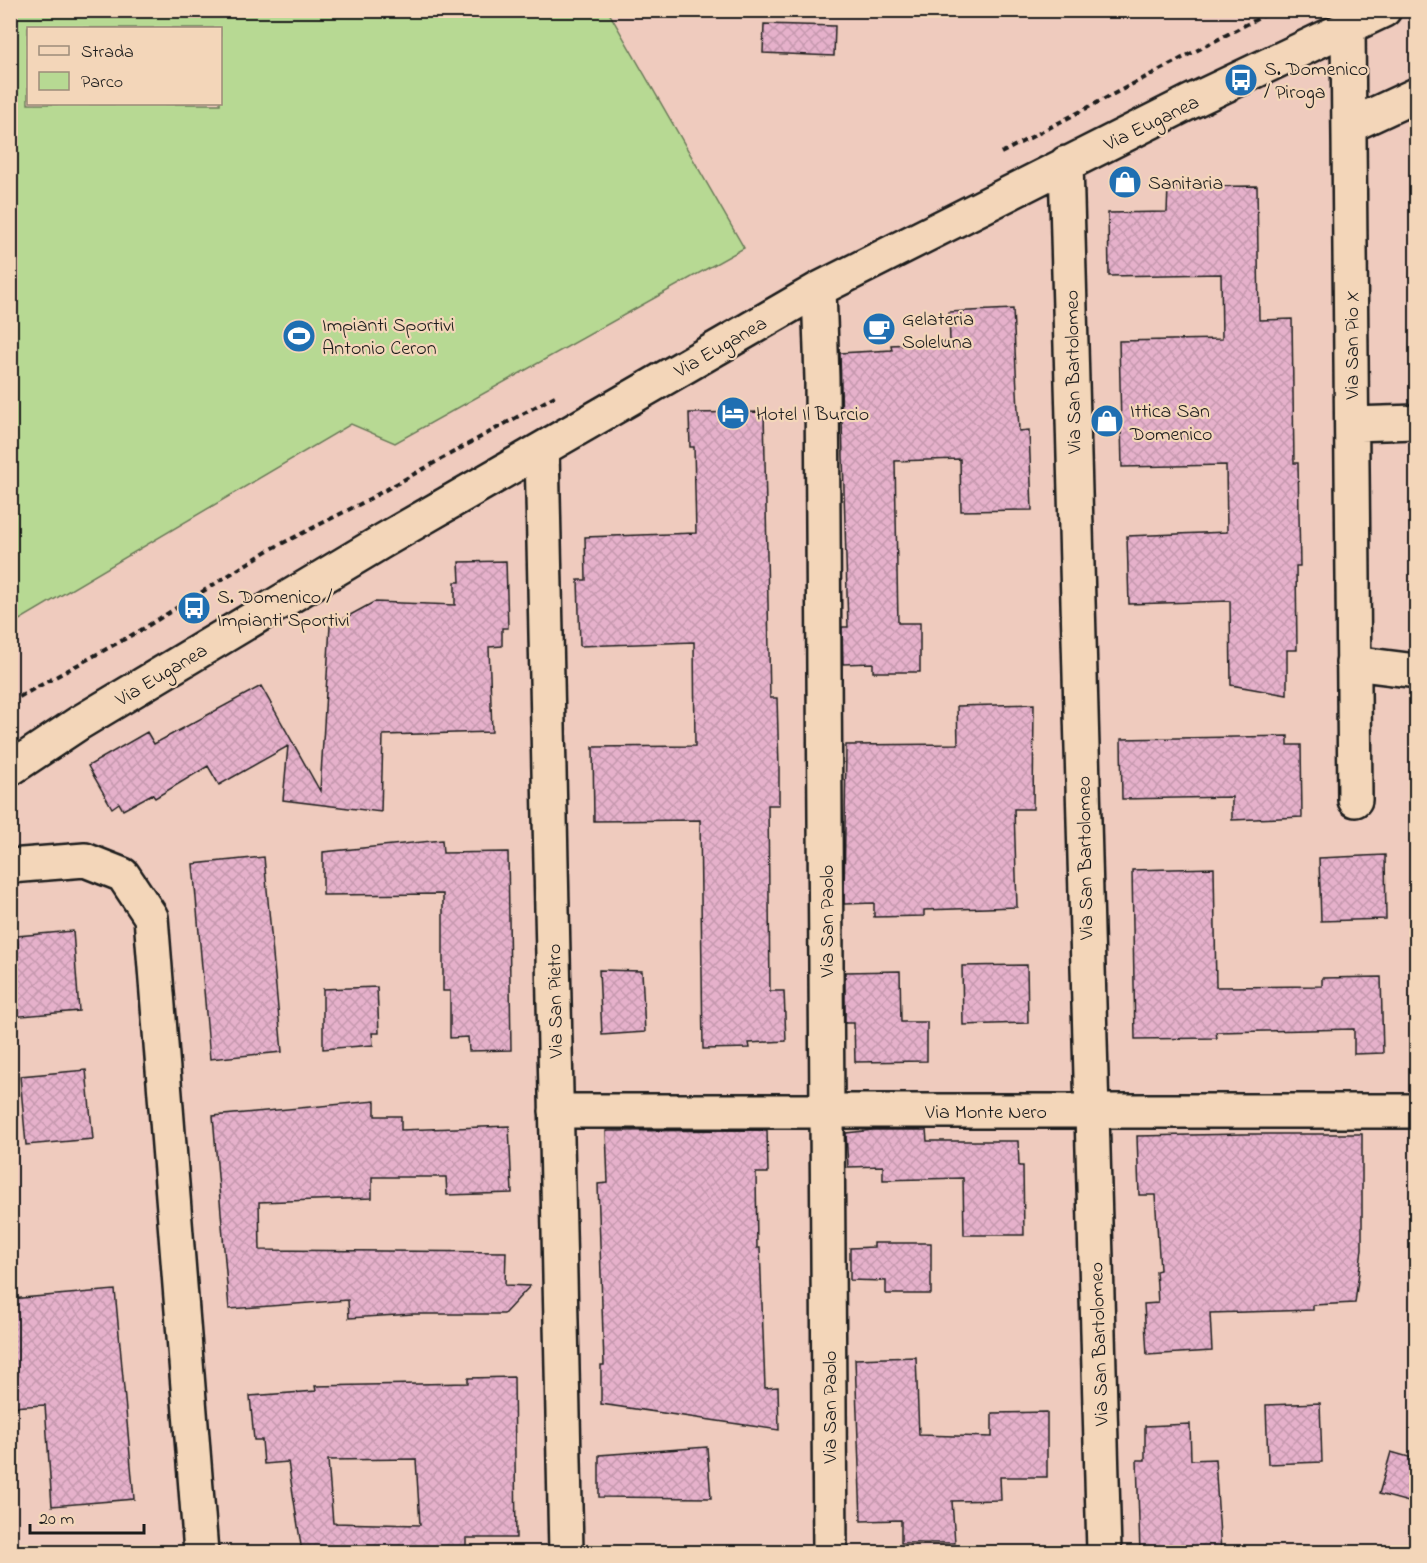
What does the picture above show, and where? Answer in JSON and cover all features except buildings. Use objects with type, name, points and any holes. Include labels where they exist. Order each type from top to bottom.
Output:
[{"type":"street","name":"Via Euganea","points":[[10,769],[79,723],[371,548],[819,289],[1066,163],[1384,10]]},
{"type":"street","name":"Via San Pio X","points":[[1348,27],[1355,800]]},
{"type":"street","points":[[1349,126],[1416,95]]},
{"type":"street","name":"Via San Bartolomeo","points":[[1066,163],[1090,1111],[1104,1552]]},
{"type":"street","name":"Via San Paolo","points":[[819,289],[822,402],[830,1552]]},
{"type":"street","points":[[1352,424],[1416,422]]},
{"type":"street","name":"Via San Pietro","points":[[542,450],[566,1552]]},
{"type":"street","points":[[1353,663],[1416,671]]},
{"type":"street","name":"Via Euganea","points":[[10,753],[79,723]]},
{"type":"street","points":[[10,866],[86,860],[123,875],[151,917],[201,1552]]},
{"type":"street","name":"Via Monte Nero","points":[[556,1111],[1416,1111]]},
{"type":"green space","name":"Impianti Sportivi Antonio Ceron","points":[[10,11],[608,11],[744,248],[395,443],[351,424],[11,625]]},
{"type":"place","name":"S. Domenico / Piroga","points":[[1241,80]]},
{"type":"place","name":"Sanitaria","points":[[1125,182]]},
{"type":"place","name":"Gelateria Soleluna","points":[[879,329]]},
{"type":"place","name":"Impianti Sportivi Antonio Ceron","points":[[299,336]]},
{"type":"place","name":"Hotel Il Burcio","points":[[733,413]]},
{"type":"place","name":"Ittica San Domenico","points":[[1107,421]]},
{"type":"place","name":"S. Domenico / Impianti Sportivi","points":[[194,608]]}]
